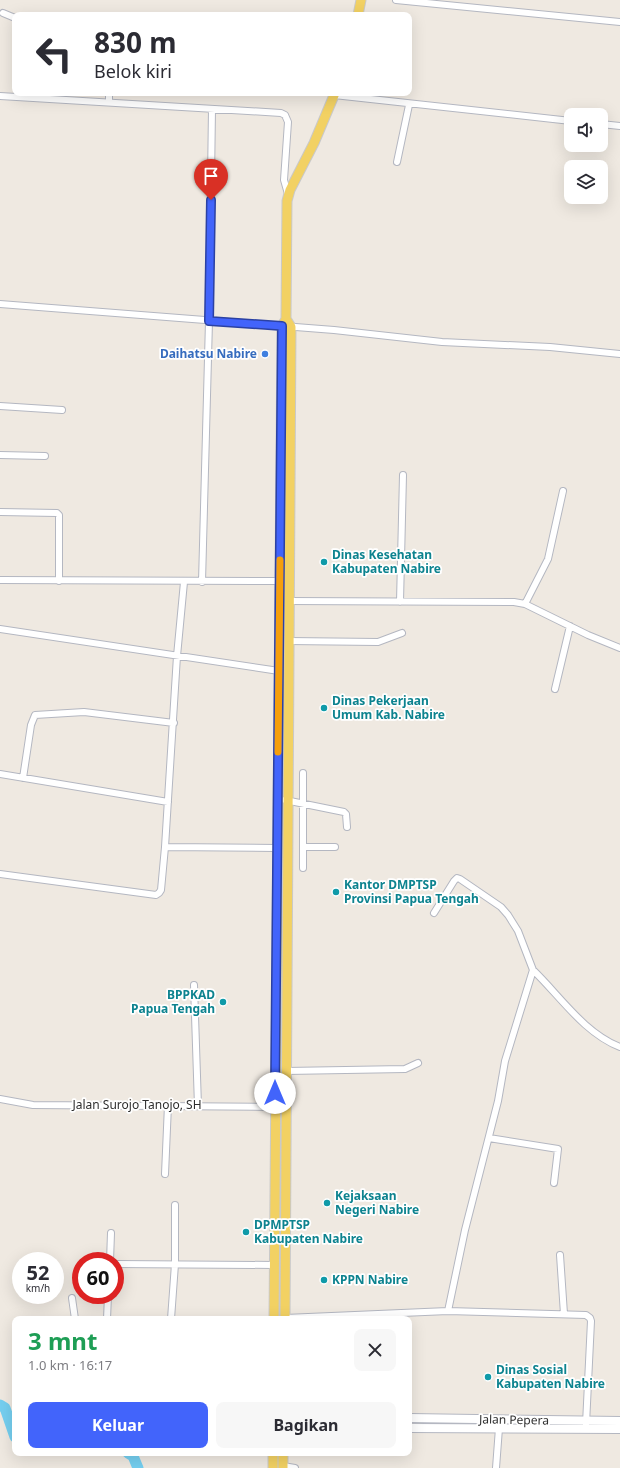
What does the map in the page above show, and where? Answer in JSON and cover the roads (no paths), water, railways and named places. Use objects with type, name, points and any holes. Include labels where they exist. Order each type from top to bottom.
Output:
[{"type":"main road","points":[[359,12],[361,0]]},
{"type":"main road","points":[[274,1316],[280,581],[288,194],[319,133],[333,96]]},
{"type":"main road","points":[[285,1316],[288,641],[286,324]]},
{"type":"main road","points":[[276,1037],[286,1036]]},
{"type":"main road","points":[[275,1210],[285,1210]]},
{"type":"main road","name":"Jalan Pepera","points":[[412,1418],[586,1425],[620,1429]]},
{"type":"main road","points":[[440,1419],[440,1428]]},
{"type":"main road","name":"Jalan Pepera","points":[[412,1428],[499,1428],[586,1425],[620,1421]]},
{"type":"main road","points":[[273,1456],[273,1468]]},
{"type":"main road","points":[[283,1456],[283,1467]]},
{"type":"street","points":[[396,0],[620,22]]},
{"type":"street","points":[[3,14],[12,17]]},
{"type":"street","points":[[0,96],[279,113],[286,115],[288,122],[284,180],[288,194]]},
{"type":"street","points":[[109,96],[109,102]]},
{"type":"street","points":[[348,96],[409,105],[564,120]]},
{"type":"street","points":[[397,162],[409,105]]},
{"type":"street","points":[[202,582],[209,321],[212,109]]},
{"type":"street","points":[[608,125],[620,126]]},
{"type":"street","points":[[0,304],[209,321],[286,324],[442,342],[550,347],[620,354]]},
{"type":"street","points":[[0,406],[62,410]]},
{"type":"street","points":[[0,455],[45,456]]},
{"type":"street","points":[[400,602],[403,475]]},
{"type":"street","points":[[525,604],[546,563],[563,491]]},
{"type":"street","points":[[0,512],[59,515],[59,581]]},
{"type":"street","points":[[0,580],[184,582],[280,581]]},
{"type":"street","points":[[0,874],[158,894],[161,890],[174,723],[177,656],[184,582]]},
{"type":"street","points":[[288,601],[514,602],[525,604],[620,648]]},
{"type":"street","points":[[555,689],[570,626]]},
{"type":"street","points":[[0,629],[279,671]]},
{"type":"street","points":[[288,641],[378,642],[402,633]]},
{"type":"street","points":[[23,778],[31,724],[36,715],[84,712],[174,723]]},
{"type":"street","points":[[303,773],[303,868]]},
{"type":"street","points":[[0,774],[168,802]]},
{"type":"street","points":[[278,800],[287,800],[344,812],[346,814],[347,827]]},
{"type":"street","points":[[165,847],[277,848]]},
{"type":"street","points":[[303,847],[335,847]]},
{"type":"street","points":[[434,913],[457,878],[501,907],[518,931],[533,970],[592,1031],[605,1040],[620,1047]]},
{"type":"street","points":[[448,1311],[465,1230],[505,1061],[533,970]]},
{"type":"street","points":[[194,985],[198,1106]]},
{"type":"street","points":[[286,1071],[405,1069],[418,1063]]},
{"type":"street","name":"Jalan Surojo Tanojo, SH","points":[[0,1099],[33,1105],[275,1107]]},
{"type":"street","points":[[165,1174],[168,1105]]},
{"type":"street","points":[[488,1138],[556,1148],[559,1152],[554,1183]]},
{"type":"street","points":[[171,1316],[175,1264],[175,1205]]},
{"type":"street","points":[[110,1252],[111,1233]]},
{"type":"street","points":[[560,1255],[564,1314]]},
{"type":"street","points":[[124,1264],[274,1265]]},
{"type":"street","points":[[73,1304],[75,1316]]},
{"type":"street","points":[[107,1316],[108,1304]]},
{"type":"street","points":[[332,1316],[448,1311],[586,1315],[590,1320],[586,1425]]},
{"type":"street","points":[[496,1468],[499,1428]]},
{"type":"street","points":[[283,1467],[295,1468]]},
{"type":"waterway","points":[[0,1405],[5,1408],[12,1428]]},
{"type":"waterway","points":[[133,1456],[138,1468]]},
{"type":"place","name":"Daihatsu Nabire","points":[[265,354]]},
{"type":"place","name":"Dinas Kesehatan Kabupaten Nabire","points":[[324,562]]},
{"type":"place","name":"Dinas Pekerjaan Umum Kab. Nabire","points":[[324,708]]},
{"type":"place","name":"Kantor DMPTSP Provinsi Papua Tengah","points":[[336,892]]},
{"type":"place","name":"BPPKAD Papua Tengah","points":[[223,1002]]},
{"type":"place","name":"Kejaksaan Negeri Nabire","points":[[327,1203]]},
{"type":"place","name":"DPMPTSP Kabupaten Nabire","points":[[246,1232]]},
{"type":"place","name":"KPPN Nabire","points":[[324,1280]]},
{"type":"place","name":"Dinas Sosial Kabupaten Nabire","points":[[488,1377]]}]
